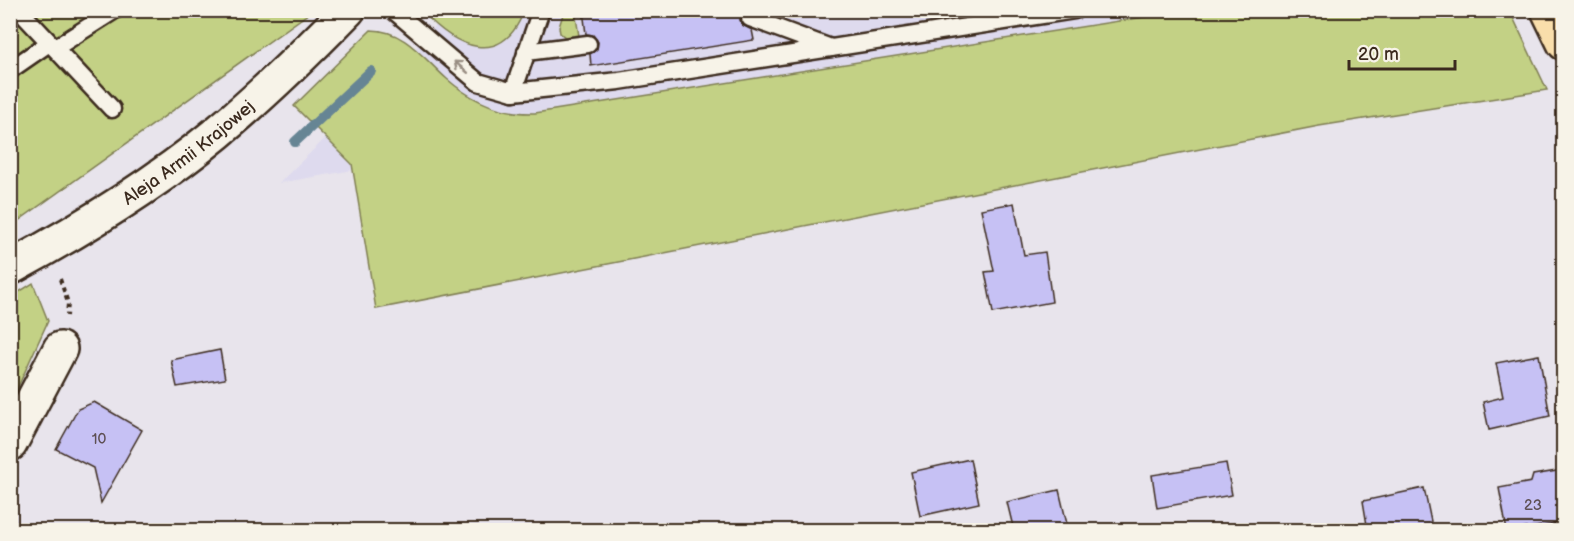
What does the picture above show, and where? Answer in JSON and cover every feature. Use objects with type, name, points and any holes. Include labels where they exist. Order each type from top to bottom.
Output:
[{"type":"main road","name":"Aleja Armii Krajowej","points":[[10,268],[49,247],[153,180],[216,134],[280,78],[348,10]]},
{"type":"main road","points":[[1548,10],[1563,44]]},
{"type":"main road","points":[[10,444],[60,349]]},
{"type":"lane","points":[[19,10],[112,109]]},
{"type":"lane","points":[[10,70],[115,10]]},
{"type":"lane","points":[[393,10],[478,82],[513,92],[619,81],[1075,10]]},
{"type":"lane","points":[[513,92],[541,10]]},
{"type":"lane","points":[[750,18],[832,48]]},
{"type":"lane","points":[[526,52],[588,45]]},
{"type":"path","points":[[49,247],[68,303],[66,326],[60,349]]},
{"type":"shaded area","points":[[449,11],[1265,11],[279,183],[399,67]]},
{"type":"green space","points":[[11,10],[312,11],[11,226]]},
{"type":"green space","points":[[1189,10],[1510,11],[1547,90],[1319,126],[376,309],[352,164],[294,106],[371,30],[383,31],[404,40],[447,79],[477,100],[511,111],[535,113]]},
{"type":"green space","points":[[422,11],[524,11],[514,29],[503,41],[490,46],[476,46],[462,42],[448,34]]},
{"type":"green space","points":[[564,11],[575,11],[579,36],[565,37],[560,33],[559,27]]},
{"type":"green space","points":[[33,283],[48,321],[11,402],[11,297]]},
{"type":"building","points":[[583,10],[743,10],[740,20],[742,25],[752,30],[754,40],[591,66],[590,54],[597,49],[598,42],[593,35],[586,34]]},
{"type":"building","points":[[1014,203],[1024,255],[1045,252],[1052,302],[993,313],[985,272],[994,271],[981,209]]},
{"type":"building","points":[[220,350],[225,379],[177,387],[171,360]]},
{"type":"building","points":[[1539,355],[1550,416],[1489,430],[1483,402],[1503,397],[1496,363]]},
{"type":"building","points":[[94,402],[142,430],[101,503],[93,468],[56,449],[78,409]]},
{"type":"building","points":[[970,459],[979,503],[920,516],[911,472]]},
{"type":"building","points":[[1226,463],[1232,495],[1157,508],[1152,475]]},
{"type":"building","points":[[1563,470],[1563,523],[1507,531],[1499,488],[1531,482],[1533,475]]},
{"type":"building","points":[[1424,488],[1433,531],[1368,531],[1363,501]]},
{"type":"building","points":[[1059,490],[1067,524],[1041,531],[1014,531],[1007,502]]},
{"type":"waterway","points":[[295,142],[371,71]]}]
